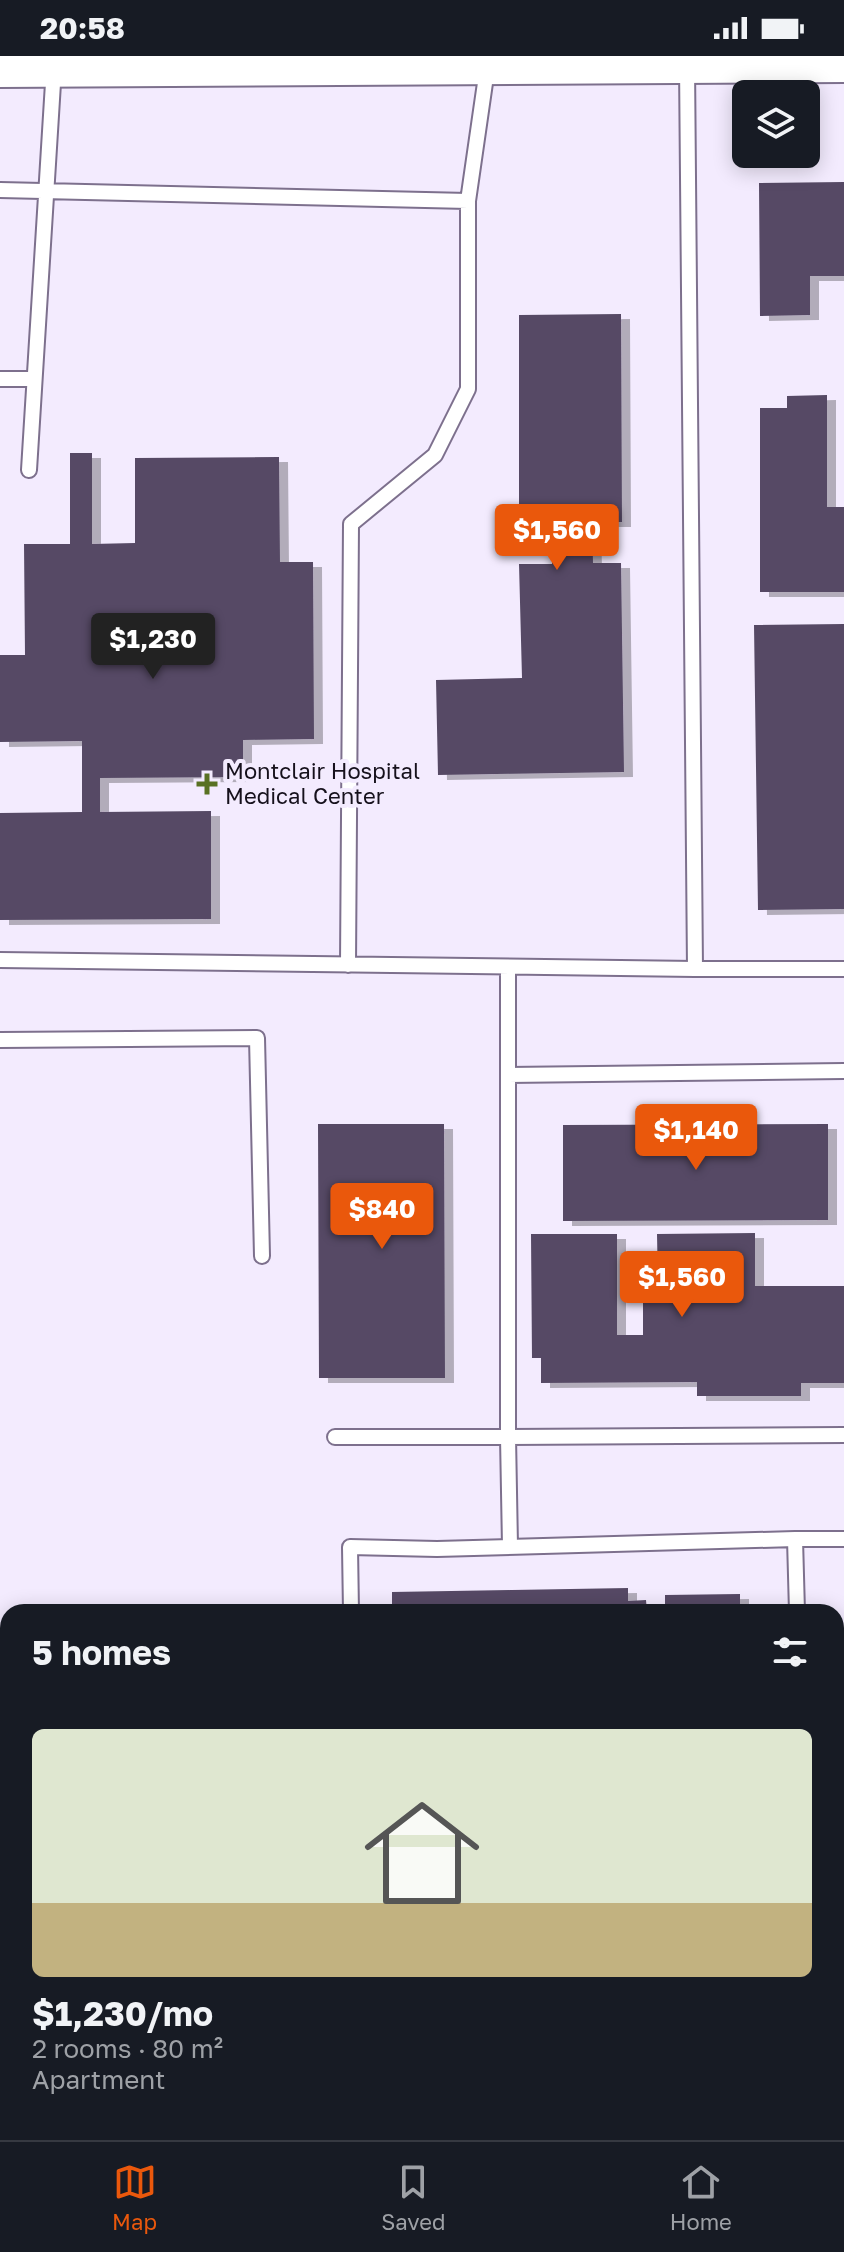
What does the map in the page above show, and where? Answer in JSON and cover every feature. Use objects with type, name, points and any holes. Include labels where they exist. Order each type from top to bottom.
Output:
[{"type":"main road","points":[[0,67],[844,62]]},
{"type":"lane","points":[[687,63],[695,969]]},
{"type":"lane","points":[[348,965],[351,524],[435,455],[468,389],[468,201],[488,64]]},
{"type":"lane","points":[[29,470],[54,67]]},
{"type":"lane","points":[[0,190],[468,201]]},
{"type":"lane","points":[[0,379],[34,379]]},
{"type":"lane","points":[[0,960],[508,968],[844,969]]},
{"type":"lane","points":[[508,968],[510,1546]]},
{"type":"lane","points":[[0,1040],[257,1038],[262,1256]]},
{"type":"lane","points":[[508,1075],[844,1071]]},
{"type":"lane","points":[[335,1437],[844,1435]]},
{"type":"lane","points":[[795,1539],[797,1604]]},
{"type":"lane","points":[[351,1604],[350,1547],[437,1549],[844,1539]]},
{"type":"building","points":[[844,182],[844,276],[810,276],[810,315],[760,316],[759,183]]},
{"type":"building","points":[[621,314],[622,522],[592,522],[593,563],[621,563],[624,772],[438,775],[436,680],[522,678],[519,564],[552,564],[552,522],[519,523],[519,315]]},
{"type":"building","points":[[827,395],[827,507],[844,507],[844,592],[760,592],[760,408],[787,408],[787,396]]},
{"type":"building","points":[[70,453],[92,453],[92,544],[135,543],[135,458],[279,457],[280,562],[313,562],[314,739],[243,740],[243,777],[100,778],[100,812],[211,811],[211,919],[0,920],[0,813],[82,812],[82,741],[0,742],[0,655],[25,655],[24,544],[70,544]]},
{"type":"building","points":[[844,624],[844,909],[758,910],[754,625]]},
{"type":"building","points":[[318,1124],[444,1124],[445,1378],[319,1378]]},
{"type":"building","points":[[828,1124],[828,1220],[563,1221],[563,1125]]},
{"type":"building","points":[[755,1233],[755,1286],[844,1286],[844,1383],[801,1383],[801,1396],[697,1396],[697,1382],[541,1383],[541,1358],[532,1358],[531,1234],[617,1234],[617,1335],[643,1335],[643,1286],[658,1286],[657,1234]]},
{"type":"building","points":[[628,1588],[628,1601],[646,1600],[646,1604],[392,1604],[392,1592]]},
{"type":"building","points":[[740,1594],[740,1604],[665,1604],[665,1595]]},
{"type":"place","name":"Montclair Hospital Medical Center","points":[[207,784]]}]
